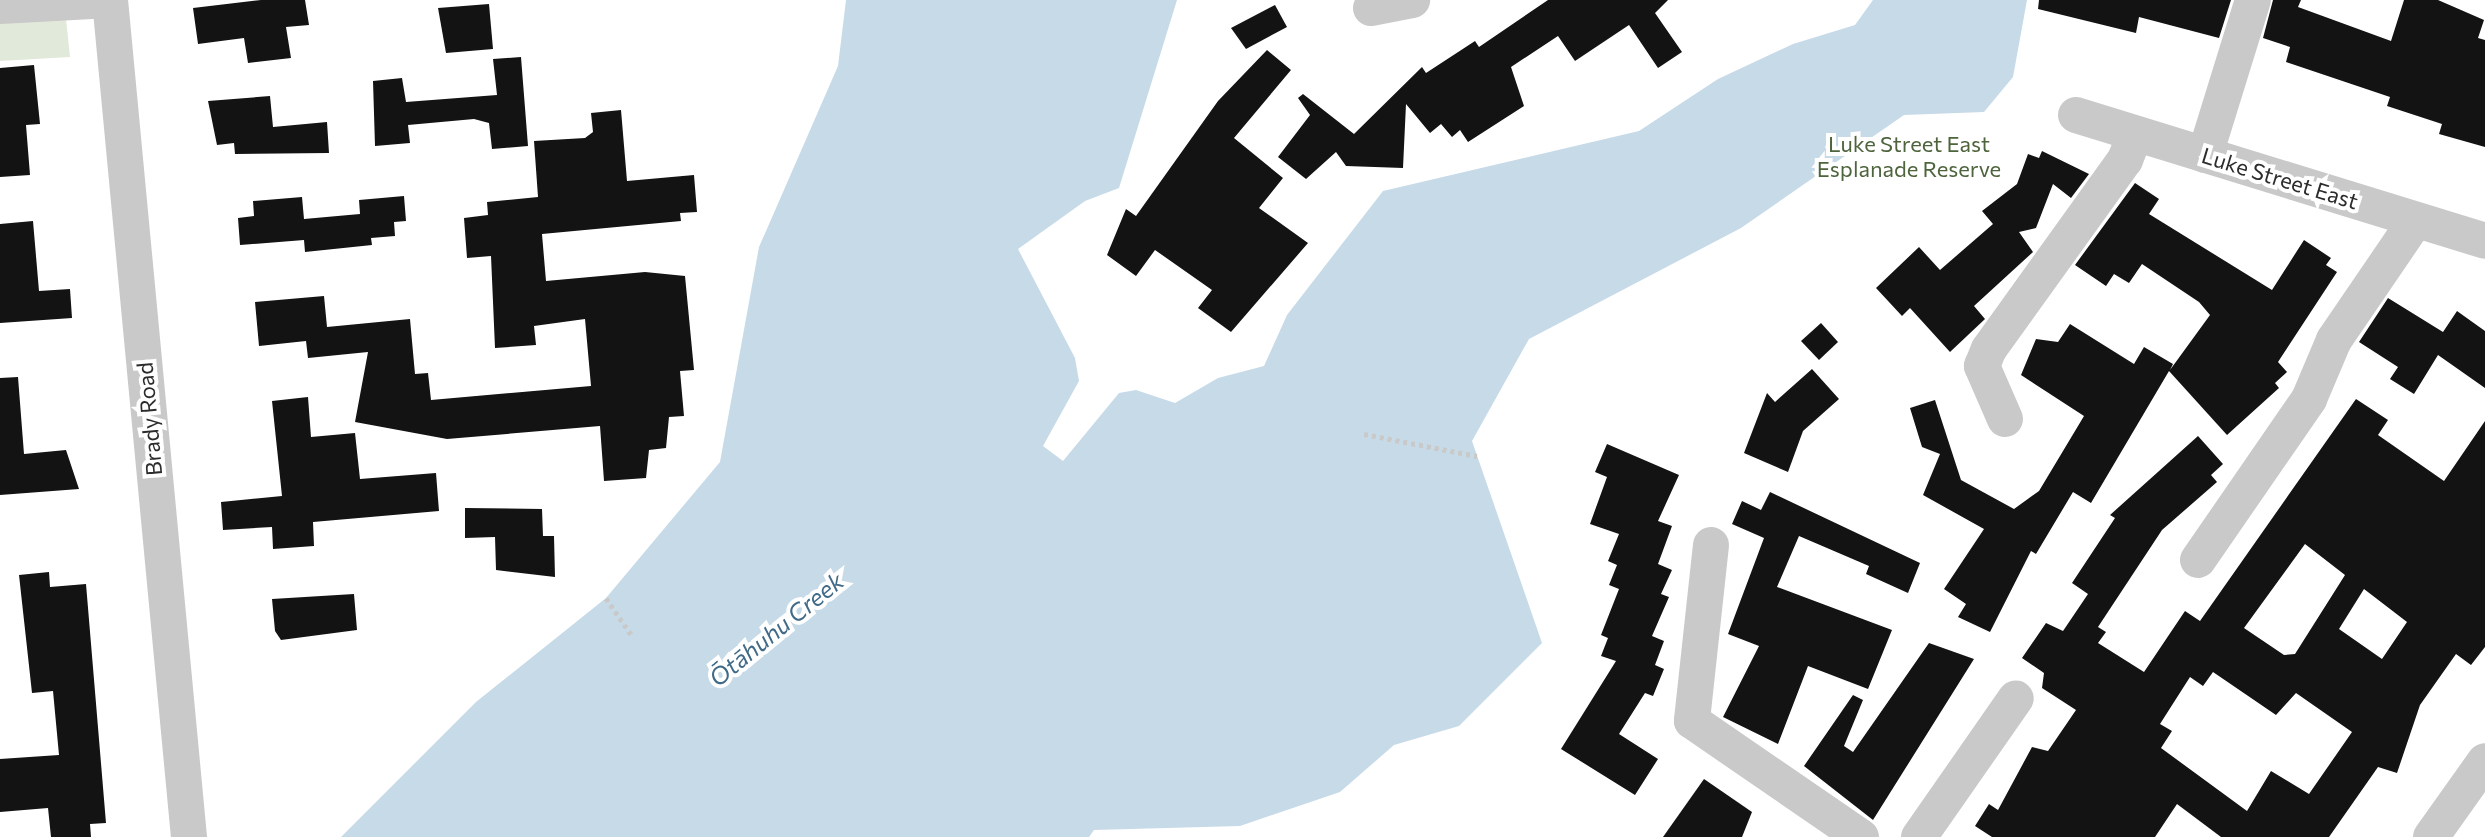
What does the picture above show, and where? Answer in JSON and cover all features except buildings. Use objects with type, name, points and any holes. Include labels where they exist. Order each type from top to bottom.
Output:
[{"type":"street","points":[[0,6],[110,0]]},
{"type":"street","name":"Brady Road","points":[[110,0],[189,837]]},
{"type":"street","points":[[1371,8],[1412,0]]},
{"type":"street","points":[[2205,155],[2253,0]]},
{"type":"street","name":"Luke Street East","points":[[2076,115],[2485,241]]},
{"type":"street","points":[[2005,419],[1982,366],[1989,349],[2125,160],[2135,134]]},
{"type":"street","points":[[2198,560],[2309,399],[2334,340],[2416,220]]},
{"type":"street","points":[[1711,545],[1692,721],[1861,837]]},
{"type":"street","points":[[1919,837],[2016,698]]},
{"type":"street","points":[[2431,837],[2485,761]]},
{"type":"path","points":[[1364,434],[1477,456]]},
{"type":"path","points":[[606,598],[632,636]]},
{"type":"green space","points":[[0,0],[64,0],[70,57],[0,61]]},
{"type":"water","name":"Ōtāhuhu Creek","points":[[846,0],[1177,0],[1119,188],[1085,201],[1018,249],[1075,358],[1079,381],[1043,446],[1063,461],[1119,393],[1136,390],[1175,403],[1218,378],[1264,366],[1287,315],[1383,191],[1639,131],[1718,79],[1793,44],[1855,25],[1873,0],[2027,0],[2013,77],[1984,112],[1904,115],[1741,228],[1529,339],[1472,441],[1542,643],[1459,726],[1394,745],[1340,792],[1240,826],[1094,830],[1089,837],[341,837],[476,702],[606,598],[720,462],[759,247],[838,66]]},
{"type":"park label","name":"Luke Street East Esplanade Reserve","points":[[1909,156]]}]
